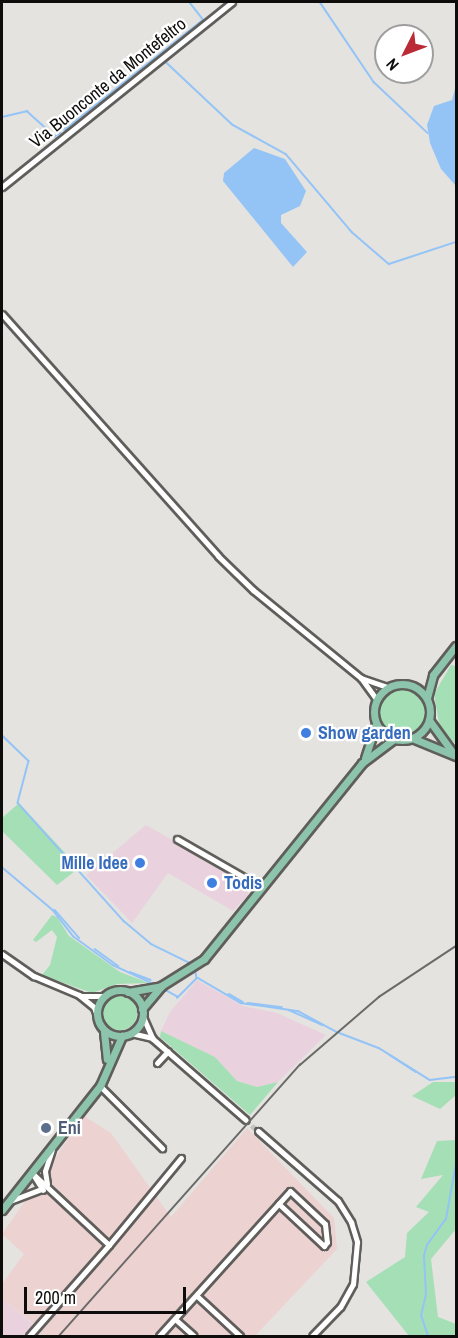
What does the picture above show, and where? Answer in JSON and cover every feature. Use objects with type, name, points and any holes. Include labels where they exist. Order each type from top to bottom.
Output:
[{"type":"main road","points":[[456,646],[433,675],[427,698],[429,720],[456,756]]},
{"type":"main road","points":[[362,763],[376,724],[376,699],[387,687],[412,685],[433,675]]},
{"type":"main road","points":[[412,685],[427,698]]},
{"type":"main road","points":[[412,738],[429,720]]},
{"type":"main road","points":[[376,724],[394,739]]},
{"type":"main road","points":[[103,1030],[122,1036],[131,1033],[161,987],[204,959],[362,763],[394,739],[412,738],[456,756]]},
{"type":"main road","points":[[107,1064],[108,1044],[97,1016],[104,996],[116,991],[128,992],[161,987]]},
{"type":"main road","points":[[128,992],[142,1013]]},
{"type":"main road","points":[[2,1210],[100,1086],[107,1064],[122,1036]]},
{"type":"street","name":"Via Buonconte da Montefeltro","points":[[2,187],[232,2]]},
{"type":"street","points":[[2,314],[218,556],[253,590],[361,678],[376,699]]},
{"type":"street","points":[[361,678],[387,687]]},
{"type":"street","points":[[177,839],[261,887]]},
{"type":"street","points":[[2,954],[16,967],[79,995],[94,1007],[97,1016]]},
{"type":"street","points":[[79,995],[104,996]]},
{"type":"street","points":[[142,1013],[153,1039]]},
{"type":"street","points":[[131,1033],[153,1039],[246,1120]]},
{"type":"street","points":[[157,1063],[168,1052]]},
{"type":"street","points":[[100,1086],[162,1148]]},
{"type":"street","points":[[258,1131],[338,1201],[351,1222],[357,1242],[353,1284],[340,1307],[312,1336]]},
{"type":"street","points":[[45,1187],[45,1171],[55,1144]]},
{"type":"street","points":[[29,1336],[181,1158]]},
{"type":"street","points":[[32,1173],[109,1245]]},
{"type":"street","points":[[9,1202],[45,1187]]},
{"type":"street","points":[[159,1336],[290,1191],[325,1224],[327,1242],[324,1246],[279,1204]]},
{"type":"street","points":[[196,1296],[240,1336]]},
{"type":"street","points":[[176,1319],[194,1336]]},
{"type":"shaded area","points":[[146,825],[246,882],[248,895],[233,911],[168,873],[132,923],[86,875]]},
{"type":"shaded area","points":[[197,980],[243,1006],[277,1013],[326,1035],[278,1082],[257,1087],[237,1081],[215,1057],[161,1031],[170,1012]]},
{"type":"shaded area","points":[[84,1116],[111,1133],[171,1217],[247,1128],[334,1218],[337,1249],[255,1336],[24,1336],[34,1324],[2,1299],[2,1284],[24,1254],[2,1234]]},
{"type":"shaded area","points":[[2,1299],[34,1325],[24,1336],[2,1336]]},
{"type":"green space","points":[[451,665],[456,666],[456,744],[440,729],[434,694]]},
{"type":"green space","points":[[397,688],[407,688],[419,695],[426,707],[426,717],[419,729],[407,736],[397,736],[382,725],[378,717],[378,707],[389,692]]},
{"type":"green space","points":[[19,803],[79,868],[57,885],[2,831],[2,818]]},
{"type":"green space","points":[[52,915],[57,917],[69,936],[120,972],[149,983],[117,984],[92,993],[42,975],[50,965],[57,937],[52,930],[36,942],[33,940]]},
{"type":"green space","points":[[120,996],[132,1001],[137,1013],[132,1025],[120,1030],[108,1025],[103,1013],[108,1001]]},
{"type":"green space","points":[[161,1031],[215,1057],[237,1081],[257,1087],[278,1082],[250,1115],[160,1037]]},
{"type":"green space","points":[[433,1082],[456,1082],[456,1095],[440,1109],[412,1096]]},
{"type":"green space","points":[[456,1140],[456,1229],[431,1259],[438,1317],[456,1324],[456,1336],[409,1336],[366,1282],[405,1257],[407,1233],[429,1212],[416,1207],[443,1175],[421,1179],[437,1141]]},
{"type":"water","points":[[456,85],[456,186],[441,169],[430,143],[427,125],[434,106],[452,100]]},
{"type":"water","points":[[254,148],[285,159],[306,191],[300,206],[281,215],[281,223],[307,252],[293,267],[223,181],[224,173]]},
{"type":"waterway","points":[[64,130],[203,20],[189,2]]},
{"type":"waterway","points":[[320,2],[374,82],[428,133]]},
{"type":"waterway","points":[[165,61],[233,125],[286,154],[352,232],[389,264],[456,242]]},
{"type":"waterway","points":[[2,117],[27,111],[55,136],[60,133]]},
{"type":"waterway","points":[[2,735],[29,761],[18,803],[124,921],[151,944],[192,964]]},
{"type":"waterway","points":[[2,867],[53,910],[73,936],[113,965],[154,984]]},
{"type":"waterway","points":[[55,910],[79,938]]},
{"type":"waterway","points":[[95,949],[118,966]]},
{"type":"waterway","points":[[195,968],[197,978]]},
{"type":"waterway","points":[[130,972],[151,980]]},
{"type":"waterway","points":[[177,998],[197,978]]},
{"type":"waterway","points":[[198,978],[241,1003],[298,1011],[337,1032],[379,1048],[430,1080],[456,1077]]},
{"type":"waterway","points":[[162,988],[178,997]]},
{"type":"waterway","points":[[229,994],[243,1002]]},
{"type":"waterway","points":[[248,1003],[282,1007]]},
{"type":"waterway","points":[[289,1010],[323,1025]]},
{"type":"waterway","points":[[390,1055],[416,1072]]},
{"type":"waterway","points":[[428,1336],[421,1316],[426,1295],[424,1256],[427,1245],[446,1219],[456,1164]]},
{"type":"tunnel","points":[[246,1120],[258,1131]]},
{"type":"railway","points":[[59,1336],[300,1065],[379,997],[456,946]]},
{"type":"place","name":"Show garden","points":[[306,733]]},
{"type":"place","name":"Mille Idee","points":[[140,863]]},
{"type":"place","name":"Todis","points":[[212,883]]},
{"type":"place","name":"Eni","points":[[46,1128]]}]
